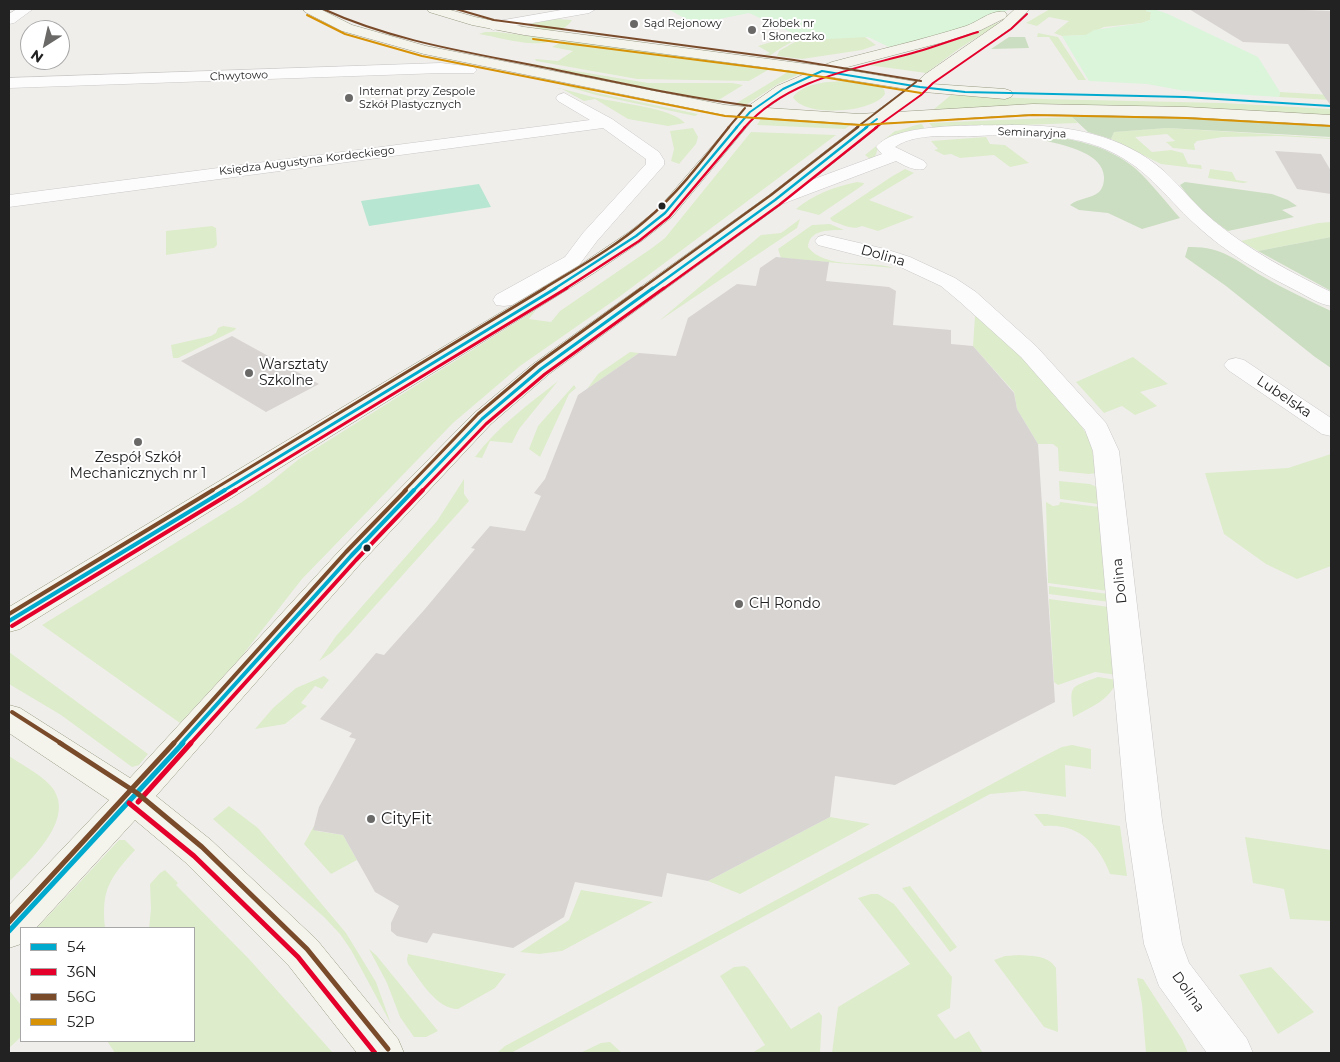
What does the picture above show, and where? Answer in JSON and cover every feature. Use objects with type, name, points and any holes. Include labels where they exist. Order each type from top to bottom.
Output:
[{"type":"main road","points":[[310,9],[347,28],[424,50],[667,100],[750,112],[877,119],[1033,109],[1186,112],[1331,120]]},
{"type":"main road","points":[[434,9],[493,26],[965,92],[1185,97],[1331,106]]},
{"type":"main road","points":[[9,621],[586,269],[636,236],[665,213],[750,112],[783,89],[822,71],[964,31],[1012,9]]},
{"type":"main road","points":[[9,932],[133,798],[351,556],[482,419],[540,369],[775,200],[933,76],[1008,24],[1023,9]]},
{"type":"main road","points":[[954,63],[951,69],[959,79],[1005,94]]},
{"type":"main road","points":[[9,717],[133,798],[198,851],[303,953],[383,1053]]},
{"type":"street","points":[[9,19],[26,9]]},
{"type":"street","points":[[493,26],[589,9]]},
{"type":"street","name":"Chwytowo","points":[[9,83],[440,68],[470,70]]},
{"type":"street","points":[[504,300],[572,261],[590,237],[651,170],[655,160],[653,156],[606,123],[564,98]]},
{"type":"street","name":"Księdza Augustyna Kordeckiego","points":[[9,201],[606,123]]},
{"type":"street","name":"Seminaryjna","points":[[896,155],[885,147],[892,142],[914,136],[972,132],[1052,132],[1076,135],[1105,143],[1134,157],[1155,172],[1184,204],[1210,228],[1274,270],[1331,300]]},
{"type":"street","points":[[775,200],[896,155],[918,165]]},
{"type":"street","name":"Dolina","points":[[825,241],[878,253],[903,261],[948,282],[982,308],[1029,352],[1097,428],[1106,452],[1122,589],[1144,820],[1163,944],[1169,963],[1179,982],[1232,1053]]},
{"type":"street","name":"Lubelska","points":[[1236,365],[1331,428]]},
{"type":"green space","points":[[668,9],[1010,9],[984,23],[889,47],[868,37],[808,40],[749,13],[695,24]]},
{"type":"green space","points":[[1050,9],[1146,9],[1146,11],[1151,12],[1150,20],[1142,23],[1104,27],[1086,35],[1062,36],[1054,33],[1069,21],[1049,17],[1037,26],[1026,23]]},
{"type":"green space","points":[[1146,9],[1154,9],[1168,14],[1258,57],[1280,92],[1279,97],[1185,91],[1147,84],[1089,81],[1062,36],[1086,35],[1094,30],[1142,23],[1150,20],[1151,12],[1146,11]]},
{"type":"green space","points":[[555,19],[572,20],[564,28],[554,30],[532,26],[533,23]]},
{"type":"green space","points":[[1000,23],[960,48],[926,73],[868,65],[950,42]]},
{"type":"green space","points":[[823,29],[782,47],[771,55],[764,55],[770,53],[758,46],[801,33]]},
{"type":"green space","points":[[825,30],[865,37],[876,45],[862,50],[802,59],[777,56],[779,51],[800,39]]},
{"type":"green space","points":[[485,32],[555,39],[548,42],[529,43],[479,34]]},
{"type":"green space","points":[[1038,33],[1058,37],[1086,80],[1078,80],[1049,37],[1037,37]]},
{"type":"green space","points":[[1009,37],[1025,37],[1029,48],[991,49]]},
{"type":"green space","points":[[565,40],[773,67],[749,81],[637,79],[536,61],[535,59],[558,61],[573,51],[552,47]]},
{"type":"green space","points":[[524,64],[648,83],[732,83],[743,85],[717,101],[672,94]]},
{"type":"green space","points":[[791,70],[804,72],[778,84],[746,105],[735,104]]},
{"type":"green space","points":[[535,77],[597,93],[698,114],[695,116],[596,95]]},
{"type":"green space","points":[[842,81],[874,84],[884,89],[885,94],[867,105],[839,111],[810,108],[800,104],[793,97],[809,86]]},
{"type":"green space","points":[[556,88],[559,88],[603,99],[656,109],[668,113],[685,123],[668,126],[628,119],[595,99],[584,101],[562,89]]},
{"type":"green space","points":[[1280,92],[1331,95],[1331,100],[1279,97]]},
{"type":"green space","points":[[951,95],[1223,103],[1331,109],[1331,118],[1183,109],[933,110]]},
{"type":"green space","points":[[762,117],[853,123],[845,129],[757,125]]},
{"type":"green space","points":[[1072,117],[1078,123],[933,128],[929,123]]},
{"type":"green space","points":[[1072,117],[1166,117],[1331,126],[1331,137],[1167,128],[1114,132],[1111,139],[1088,132]]},
{"type":"green space","points":[[922,124],[926,131],[879,145],[875,157],[871,160],[865,155],[895,131]]},
{"type":"green space","points":[[693,128],[698,137],[696,144],[679,164],[671,161],[674,149],[670,131]]},
{"type":"green space","points":[[1167,128],[1331,139],[1278,136],[1223,137],[1197,141],[1194,144],[1195,150],[1173,148],[1166,142],[1175,141],[1167,134],[1135,137],[1152,152],[1171,150],[1183,153],[1188,164],[1201,165],[1202,169],[1161,164],[1111,139],[1114,132]]},
{"type":"green space","points":[[751,132],[836,135],[619,297],[520,366],[453,423],[302,579],[241,657],[180,723],[42,625],[242,502],[299,459],[536,310],[529,319],[551,322],[560,311],[665,238]]},
{"type":"green space","points":[[1046,136],[1082,142],[1116,155],[1136,169],[1180,218],[1142,229],[1108,213],[1079,210],[1070,205],[1099,192],[1104,181],[1102,169],[1091,156],[1073,148],[1047,141]]},
{"type":"green space","points":[[986,137],[990,144],[1005,145],[1029,163],[1010,167],[994,155],[960,158],[951,154],[944,155],[934,150],[938,149],[931,141]]},
{"type":"green space","points":[[905,169],[914,173],[869,200],[914,217],[878,231],[862,226],[855,228],[832,221],[830,218]]},
{"type":"green space","points":[[1210,169],[1232,172],[1236,180],[1249,182],[1243,183],[1208,178]]},
{"type":"green space","points":[[857,182],[864,183],[819,215],[796,209],[810,199],[825,192]]},
{"type":"green space","points":[[1185,182],[1272,194],[1288,200],[1297,206],[1282,210],[1294,217],[1228,231],[1208,216],[1191,198],[1180,185]]},
{"type":"green space","points":[[479,184],[491,207],[369,226],[361,201]]},
{"type":"green space","points":[[800,219],[797,228],[659,321],[761,235],[781,233]]},
{"type":"green space","points":[[1331,222],[1331,237],[1258,251],[1241,241],[1318,223]]},
{"type":"green space","points":[[830,224],[844,230],[821,232],[812,237],[808,247],[816,254],[836,262],[894,268],[781,258],[778,249],[812,225]]},
{"type":"green space","points":[[212,226],[216,228],[217,245],[214,248],[166,255],[166,231]]},
{"type":"green space","points":[[1331,237],[1331,291],[1258,251]]},
{"type":"green space","points":[[1188,247],[1210,249],[1228,255],[1262,276],[1331,311],[1331,368],[1226,286],[1185,257]]},
{"type":"green space","points":[[975,316],[984,321],[1015,350],[1068,409],[1087,435],[1091,444],[1096,473],[1059,471],[1058,448],[1053,444],[1038,444],[1017,409],[1014,392],[973,346]]},
{"type":"green space","points":[[223,326],[236,328],[178,358],[173,358],[171,345],[211,336],[216,333],[218,328]]},
{"type":"green space","points":[[630,352],[639,353],[587,389],[598,374]]},
{"type":"green space","points":[[1133,357],[1168,384],[1140,392],[1157,406],[1135,415],[1122,406],[1104,413],[1076,382]]},
{"type":"green space","points":[[558,381],[519,429],[512,443],[490,441],[482,458],[475,457],[503,426]]},
{"type":"green space","points":[[574,385],[576,388],[569,394],[540,457],[529,449],[538,426]]},
{"type":"green space","points":[[1331,454],[1331,566],[1297,579],[1266,564],[1224,534],[1205,473],[1288,468]]},
{"type":"green space","points":[[464,479],[464,494],[469,501],[349,635],[331,653],[319,661],[336,636],[437,521]]},
{"type":"green space","points":[[1059,481],[1090,484],[1097,487],[1098,504],[1060,499]]},
{"type":"green space","points":[[1046,502],[1053,506],[1059,505],[1060,502],[1099,507],[1108,591],[1048,583]]},
{"type":"green space","points":[[1049,586],[1108,594],[1109,602],[1049,594]]},
{"type":"green space","points":[[1049,599],[1109,607],[1117,675],[1095,672],[1058,685],[1054,682]]},
{"type":"green space","points":[[9,652],[148,754],[139,765],[132,767],[61,715],[9,684]]},
{"type":"green space","points":[[324,676],[329,680],[322,689],[315,686],[301,703],[307,706],[285,724],[255,729],[273,708],[296,688]]},
{"type":"green space","points":[[1098,677],[1117,680],[1110,693],[1093,706],[1073,717],[1071,699],[1073,689],[1081,683]]},
{"type":"green space","points":[[1072,745],[1091,749],[1091,769],[1065,765],[1066,797],[1024,791],[990,794],[511,1053],[498,1052],[505,1046],[1042,757],[1062,747]]},
{"type":"green space","points":[[9,756],[36,773],[50,785],[57,797],[59,811],[55,824],[39,850],[9,882]]},
{"type":"green space","points":[[229,806],[258,828],[346,933],[376,982],[391,1024],[351,950],[340,934],[324,917],[213,819]]},
{"type":"green space","points":[[1034,814],[1046,814],[1120,826],[1127,876],[1110,874],[1100,853],[1086,838],[1077,832],[1056,826],[1044,826]]},
{"type":"green space","points":[[830,817],[870,824],[740,894],[708,881]]},
{"type":"green space","points":[[314,826],[317,831],[343,835],[357,860],[331,874],[304,844]]},
{"type":"green space","points":[[1245,837],[1331,850],[1331,921],[1290,919],[1284,889],[1253,883]]},
{"type":"green space","points":[[119,840],[125,840],[135,850],[113,877],[109,885],[104,903],[105,927],[38,927]]},
{"type":"green space","points":[[165,870],[178,883],[176,885],[249,959],[333,1053],[115,1053],[108,1042],[195,1042],[195,927],[149,927],[151,909],[150,884]]},
{"type":"green space","points":[[910,886],[957,947],[950,952],[902,888]]},
{"type":"green space","points":[[581,890],[653,902],[562,951],[539,954],[520,952],[569,920]]},
{"type":"green space","points":[[878,894],[894,904],[952,977],[950,1008],[937,1015],[955,1039],[969,1031],[983,1053],[832,1053],[838,1007],[910,964],[858,898]]},
{"type":"green space","points":[[369,949],[438,1031],[426,1037],[414,1037],[400,1017],[387,983]]},
{"type":"green space","points":[[408,954],[506,974],[495,988],[458,1009],[450,1008],[436,999],[423,985],[408,964]]},
{"type":"green space","points":[[1019,955],[1044,958],[1056,968],[1058,1032],[1044,1027],[994,960],[1005,956]]},
{"type":"green space","points":[[745,966],[791,1029],[819,1012],[822,1016],[820,1053],[752,1053],[765,1045],[720,976],[734,967]]},
{"type":"green space","points":[[1271,967],[1314,1012],[1278,1034],[1239,975]]},
{"type":"green space","points":[[1137,978],[1143,979],[1182,1039],[1188,1053],[1146,1053],[1142,1004]]},
{"type":"green space","points":[[9,990],[20,1004],[20,1038],[9,1048]]},
{"type":"green space","points":[[610,1042],[622,1053],[580,1053],[601,1043]]},
{"type":"building","points":[[1189,9],[1331,11],[1331,106],[1288,44],[1243,42]]},
{"type":"building","points":[[1275,151],[1321,154],[1331,171],[1331,194],[1297,189]]},
{"type":"building","name":"CH Rondo","points":[[776,257],[829,262],[826,281],[889,287],[896,291],[893,325],[951,330],[951,344],[973,346],[1014,393],[1017,409],[1038,444],[1055,702],[895,785],[835,776],[830,817],[708,881],[667,873],[662,897],[575,882],[564,917],[513,948],[433,933],[427,943],[397,936],[391,931],[391,923],[399,906],[375,892],[343,835],[313,830],[319,807],[356,739],[349,737],[352,733],[320,719],[376,653],[384,655],[425,609],[475,549],[471,548],[490,526],[525,531],[541,496],[534,493],[545,479],[578,395],[639,353],[676,356],[688,318],[737,284],[756,286],[760,268]]},
{"type":"building","name":"Warsztaty Szkolne","points":[[232,336],[319,384],[266,412],[181,361]]},
{"type":"transit line","name":"56G","points":[[323,9],[373,30],[451,50],[668,93],[751,106]]},
{"type":"transit line","name":"56G","points":[[456,9],[494,20],[794,60],[921,81]]},
{"type":"transit line","name":"36N","points":[[138,802],[356,560],[486,424],[545,374],[779,205],[881,124],[921,95],[933,83],[1011,29],[1027,14]]},
{"type":"transit line","name":"52P","points":[[307,15],[345,34],[422,56],[725,116],[860,125],[1033,115],[1186,118],[1331,126]]},
{"type":"transit line","name":"36N","points":[[12,626],[590,274],[639,241],[669,217],[754,117],[786,94],[839,71],[910,54],[978,32]]},
{"type":"transit line","name":"52P","points":[[533,39],[792,72],[921,93]]},
{"type":"transit line","name":"54","points":[[9,621],[587,269],[636,236],[665,213],[750,112],[783,89],[822,71],[920,87],[965,92],[1185,97],[1331,106]]},
{"type":"transit line","name":"56G","points":[[9,922],[128,794],[346,552],[478,414],[537,364],[771,195],[916,82]]},
{"type":"transit line","name":"56G","points":[[9,614],[619,241],[644,222],[678,190],[745,108]]},
{"type":"transit line","name":"54","points":[[9,931],[133,798],[351,556],[482,419],[541,369],[775,200],[877,119]]},
{"type":"transit line","name":"56G","points":[[12,712],[137,793],[202,847],[307,949],[388,1049]]},
{"type":"transit line","name":"36N","points":[[129,803],[194,856],[298,957],[375,1053]]},
{"type":"place","name":"Sąd Rejonowy","points":[[634,24]]},
{"type":"place","name":"Złobek nr 1 Słoneczko","points":[[752,30]]},
{"type":"place","name":"Internat przy Zespole Szkół Plastycznych","points":[[349,98]]},
{"type":"place","name":"Warsztaty Szkolne","points":[[249,373]]},
{"type":"place","name":"Zespół Szkół Mechanicznych nr 1","points":[[138,442]]},
{"type":"place","name":"CH Rondo","points":[[739,604]]},
{"type":"place","name":"CityFit","points":[[371,819]]}]
